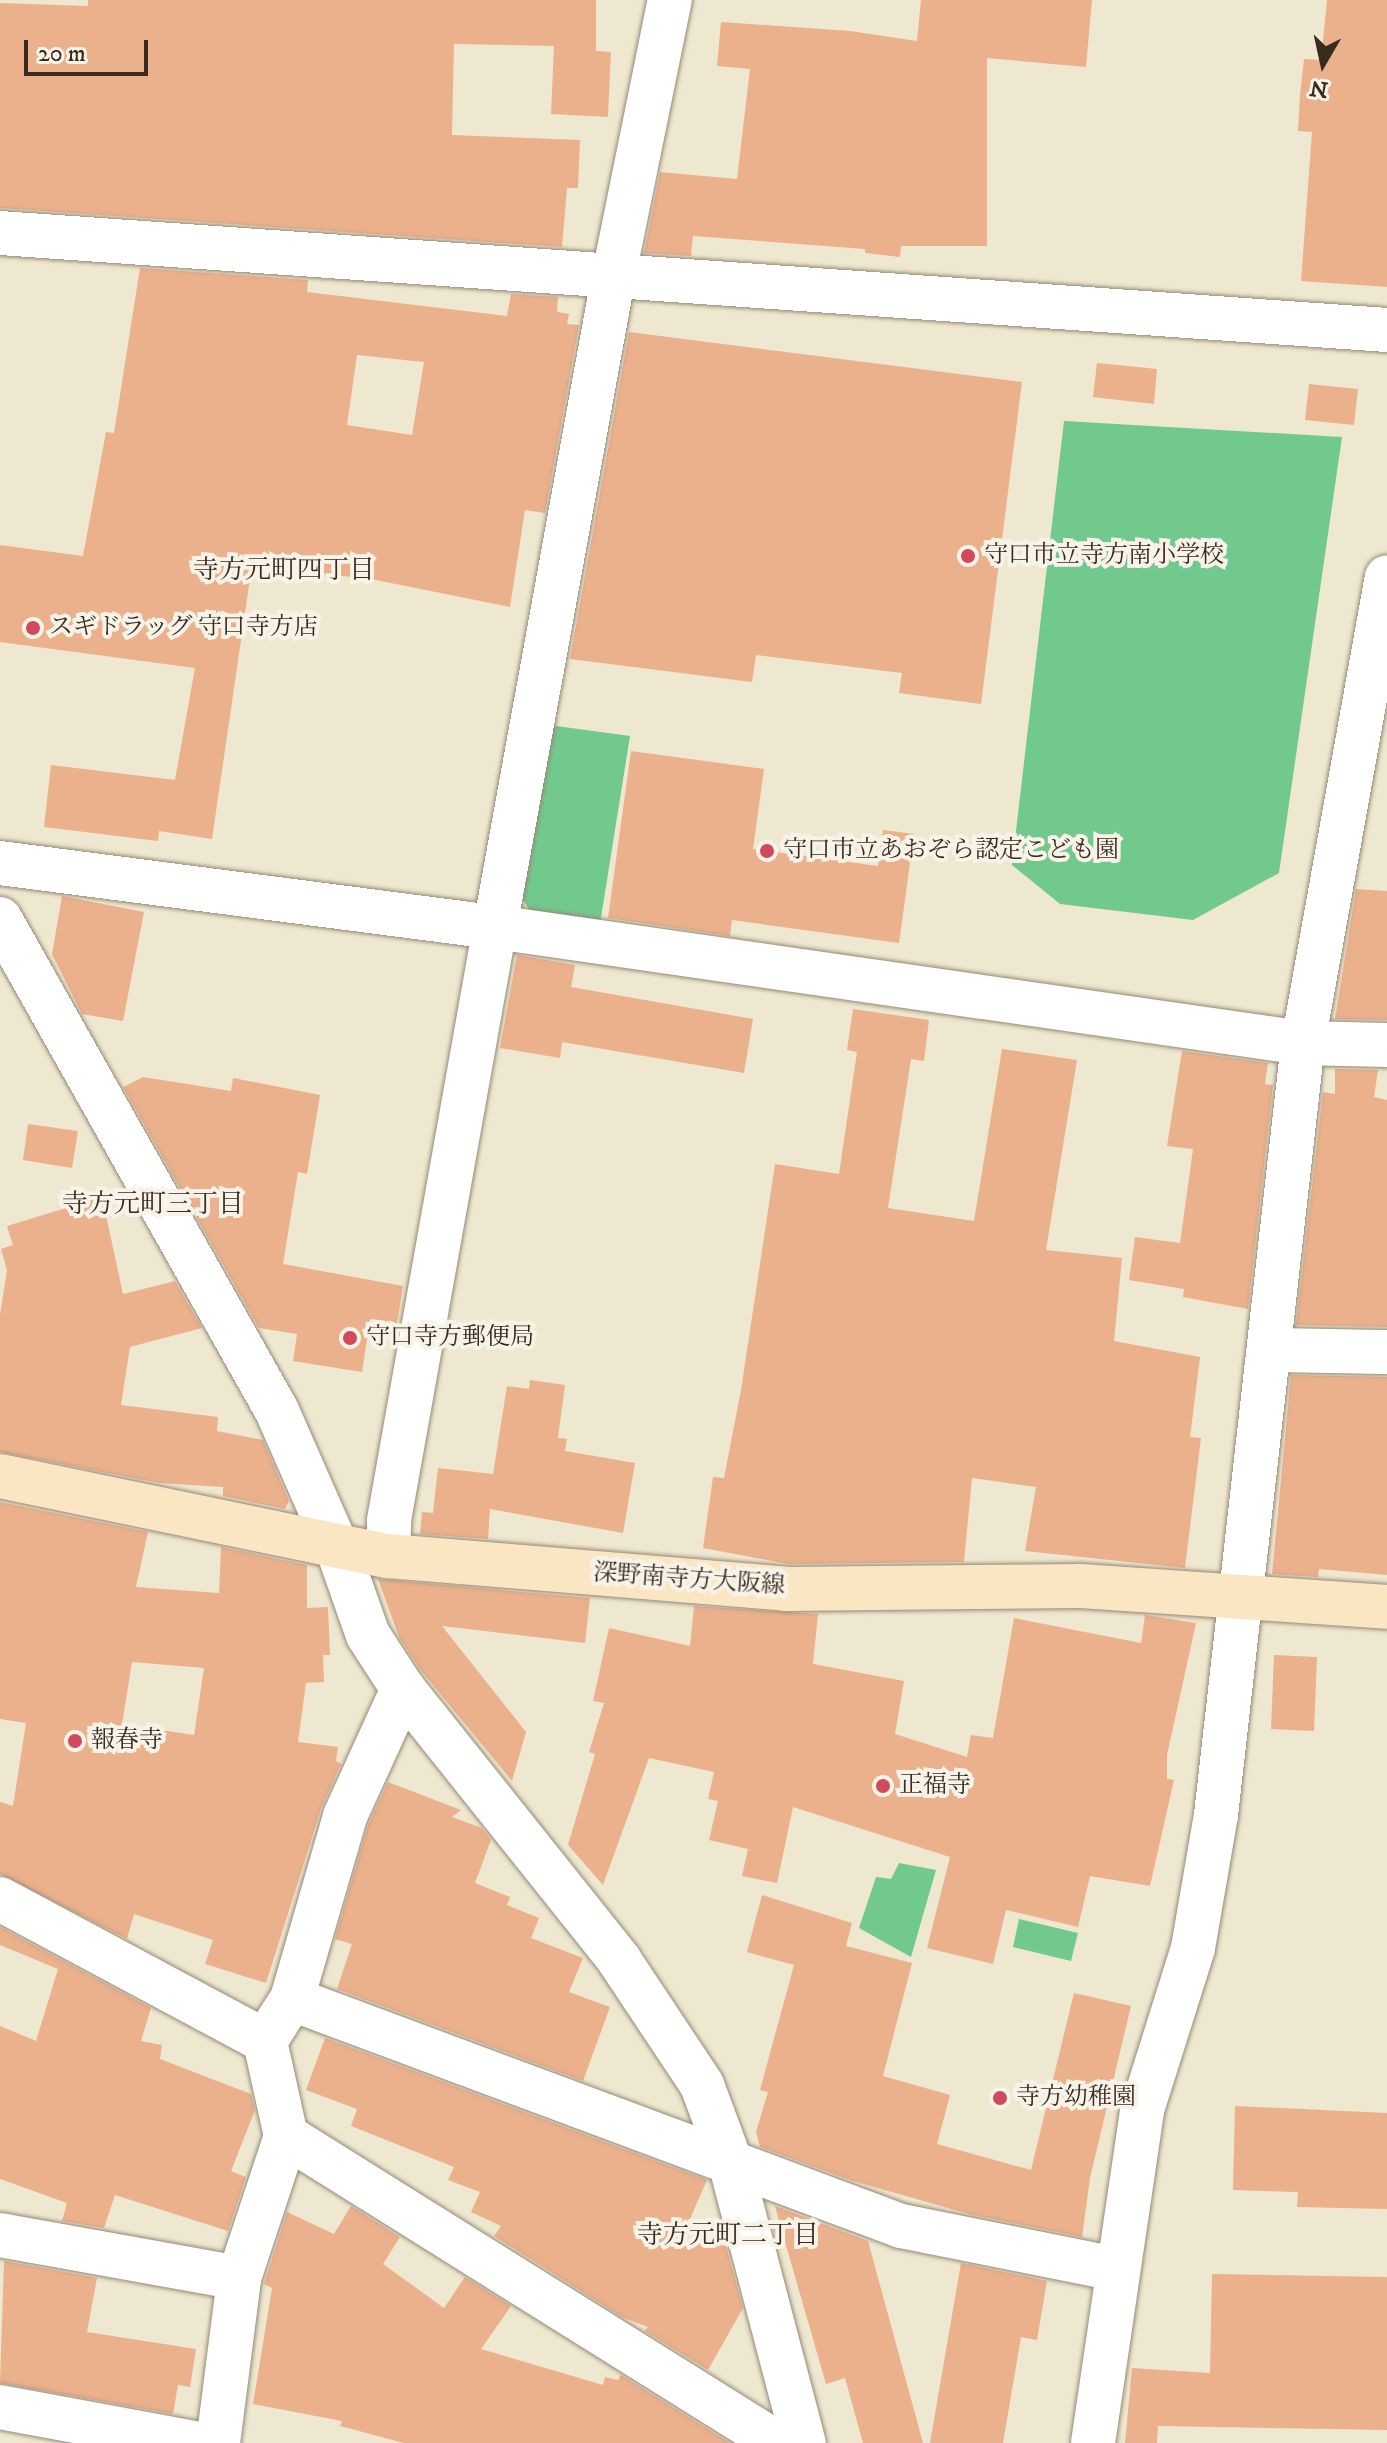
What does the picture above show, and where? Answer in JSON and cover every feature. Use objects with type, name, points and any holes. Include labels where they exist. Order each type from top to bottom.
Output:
[{"type":"main road","name":"深野南寺方大阪線","points":[[0,1476],[338,1550],[388,1556],[787,1589],[1081,1586],[1387,1607]]},
{"type":"street","points":[[388,1556],[389,1520],[495,927],[613,279],[670,0]]},
{"type":"street","points":[[0,233],[613,279],[1387,330]]},
{"type":"street","points":[[1093,2443],[1116,2269],[1142,2110],[1193,1948],[1216,1815],[1272,1350],[1303,1043],[1375,715],[1387,578]]},
{"type":"street","points":[[0,863],[495,927],[1303,1043],[1387,1045]]},
{"type":"street","points":[[0,919],[277,1411],[338,1550],[368,1635],[403,1689],[619,1960],[702,2085],[729,2158],[804,2443]]},
{"type":"street","points":[[1272,1350],[1387,1352]]},
{"type":"street","points":[[218,2443],[239,2278],[286,2136],[265,2041],[292,1999],[345,1816],[403,1689]]},
{"type":"street","points":[[0,1899],[265,2041]]},
{"type":"street","points":[[292,1999],[729,2158],[901,2226],[1116,2269]]},
{"type":"street","points":[[286,2136],[777,2443]]},
{"type":"street","points":[[0,2235],[239,2278]]},
{"type":"street","points":[[0,2407],[194,2443]]},
{"type":"green space","points":[[1064,421],[1342,437],[1279,873],[1193,920],[1060,904],[1012,865]]},
{"type":"green space","points":[[549,725],[630,736],[600,924],[530,911],[522,898]]},
{"type":"green space","points":[[899,1863],[936,1870],[911,1957],[859,1928],[876,1877],[891,1879]]},
{"type":"green space","points":[[1019,1919],[1078,1933],[1071,1961],[1013,1947]]},
{"type":"building","points":[[88,0],[596,0],[596,51],[611,52],[608,117],[551,114],[554,46],[454,44],[452,135],[580,140],[578,188],[567,188],[562,247],[0,208],[0,3],[88,6]]},
{"type":"building","points":[[921,0],[1092,0],[1086,67],[987,58],[987,246],[901,246],[900,257],[865,253],[865,249],[693,236],[691,256],[644,253],[660,172],[737,179],[750,69],[717,66],[721,22],[850,31],[917,41]]},
{"type":"building","points":[[1327,0],[1387,0],[1387,287],[1301,281],[1312,132],[1298,131],[1300,95],[1304,59],[1321,60]]},
{"type":"building","points":[[140,268],[308,280],[307,292],[507,316],[511,294],[558,297],[557,312],[569,314],[567,324],[579,325],[545,513],[525,510],[510,607],[376,580],[252,565],[212,839],[159,831],[158,841],[44,827],[51,765],[175,780],[195,668],[0,642],[0,545],[83,556],[106,432],[114,433]],"holes":[[[357,355],[424,362],[412,435],[347,425]]]},
{"type":"building","points":[[629,332],[1022,382],[981,704],[899,693],[902,673],[756,655],[752,682],[570,659]]},
{"type":"building","points":[[1097,363],[1157,369],[1154,404],[1093,397]]},
{"type":"building","points":[[1309,384],[1358,389],[1354,425],[1305,420]]},
{"type":"building","name":"守口市立あおぞら認定こども園","points":[[631,751],[764,769],[753,849],[878,866],[883,830],[914,834],[899,943],[732,920],[730,936],[608,918]]},
{"type":"building","points":[[1356,889],[1387,891],[1387,1020],[1335,1019]]},
{"type":"building","points":[[62,896],[144,912],[123,1021],[82,1014],[52,954]]},
{"type":"building","points":[[517,955],[575,965],[571,987],[753,1019],[744,1073],[562,1042],[560,1058],[500,1048]]},
{"type":"building","points":[[853,1009],[929,1020],[924,1061],[911,1059],[888,1208],[974,1221],[1002,1049],[1077,1060],[1046,1250],[1122,1258],[1114,1341],[1200,1357],[1190,1437],[1201,1438],[1185,1568],[1025,1551],[1036,1487],[972,1478],[964,1562],[788,1564],[703,1548],[713,1477],[724,1478],[741,1390],[775,1164],[839,1174],[857,1052],[847,1050]]},
{"type":"building","points":[[1182,1051],[1268,1063],[1265,1084],[1273,1085],[1248,1309],[1183,1297],[1184,1289],[1129,1280],[1135,1237],[1180,1243],[1193,1149],[1167,1146]]},
{"type":"building","points":[[1335,1069],[1378,1070],[1374,1097],[1387,1100],[1387,1327],[1296,1325],[1323,1092],[1335,1094]]},
{"type":"building","points":[[143,1077],[231,1091],[233,1078],[320,1095],[307,1174],[298,1172],[283,1264],[403,1286],[397,1323],[370,1319],[362,1372],[293,1361],[297,1334],[259,1328],[123,1087]]},
{"type":"building","points":[[28,1124],[78,1131],[72,1168],[23,1160]]},
{"type":"building","points":[[102,1197],[123,1294],[175,1281],[202,1328],[130,1347],[121,1405],[218,1417],[217,1431],[263,1440],[289,1501],[285,1509],[223,1496],[223,1487],[159,1483],[0,1452],[0,1315],[7,1270],[1,1249],[13,1245],[7,1226]]},
{"type":"building","points":[[1291,1375],[1387,1377],[1387,1575],[1319,1569],[1318,1577],[1272,1574]]},
{"type":"building","points":[[530,1380],[565,1385],[558,1438],[567,1439],[565,1451],[635,1463],[623,1533],[490,1509],[488,1539],[420,1534],[422,1512],[433,1513],[438,1468],[493,1474],[507,1386],[529,1389]]},
{"type":"building","points":[[0,1502],[148,1532],[136,1587],[219,1593],[221,1547],[307,1565],[307,1608],[328,1607],[330,1655],[323,1655],[324,1682],[306,1683],[298,1742],[338,1747],[336,1761],[341,1764],[321,1809],[266,1983],[205,1964],[213,1940],[134,1914],[127,1939],[0,1874],[0,1802],[13,1806],[26,1723],[0,1719]],"holes":[[[132,1662],[204,1668],[194,1735],[122,1724]]]},
{"type":"building","points":[[378,1579],[590,1598],[585,1643],[442,1626],[526,1732],[512,1781],[419,1668],[399,1637]]},
{"type":"building","points":[[694,1606],[818,1614],[813,1664],[904,1681],[895,1734],[967,1757],[971,1735],[993,1738],[1014,1618],[1141,1643],[1145,1615],[1196,1623],[1167,1755],[1167,1779],[1174,1780],[1150,1886],[1090,1876],[1078,1927],[1006,1910],[993,1964],[927,1948],[950,1857],[793,1807],[777,1883],[742,1876],[748,1849],[709,1840],[718,1801],[708,1799],[714,1772],[649,1758],[603,1885],[568,1845],[595,1754],[589,1752],[604,1703],[593,1701],[609,1628],[690,1646]]},
{"type":"building","points":[[1274,1655],[1317,1657],[1314,1731],[1271,1729]]},
{"type":"building","points":[[388,1782],[461,1810],[452,1817],[482,1828],[491,1840],[475,1883],[510,1897],[507,1905],[539,1918],[531,1938],[583,1958],[569,1992],[610,2007],[583,2081],[337,1989],[352,1944],[335,1939],[368,1825]]},
{"type":"building","points":[[762,1895],[852,1923],[846,1946],[912,1963],[883,2076],[950,2095],[937,2144],[1031,2170],[1074,1993],[1131,2006],[1090,2178],[1082,2237],[969,2214],[853,2181],[760,2147],[756,2132],[768,2092],[760,2090],[794,1965],[747,1952]]},
{"type":"building","points":[[0,1927],[151,2008],[141,2041],[162,2045],[160,2059],[251,2094],[255,2110],[231,2171],[246,2177],[228,2231],[115,2195],[104,2228],[62,2221],[67,2203],[0,2179],[0,2026],[36,2041],[58,1969],[0,1945]]},
{"type":"building","points":[[325,2038],[707,2180],[678,2246],[723,2235],[743,2308],[708,2370],[645,2331],[648,2327],[622,2317],[494,2236],[501,2226],[471,2212],[480,2192],[448,2180],[454,2167],[351,2126],[357,2109],[306,2090]]},
{"type":"building","points":[[1235,2106],[1387,2113],[1387,2209],[1297,2207],[1298,2192],[1233,2190]]},
{"type":"building","points":[[351,2206],[400,2237],[383,2264],[444,2308],[465,2277],[511,2306],[481,2349],[603,2385],[605,2377],[618,2380],[621,2375],[730,2443],[404,2443],[340,2426],[342,2421],[253,2404],[272,2288],[264,2284],[287,2212],[334,2234]]},
{"type":"building","points":[[775,2206],[868,2241],[923,2443],[863,2443],[845,2378],[826,2384],[783,2235],[778,2245],[772,2223],[779,2221]]},
{"type":"building","points":[[4,2261],[97,2278],[87,2332],[196,2349],[190,2387],[178,2385],[173,2414],[0,2383]]},
{"type":"building","points":[[961,2263],[1047,2281],[1037,2340],[1021,2337],[1003,2443],[930,2443]]},
{"type":"building","points":[[1212,2274],[1387,2277],[1387,2430],[1158,2426],[1157,2443],[1125,2443],[1132,2368],[1210,2373]]},
{"type":"place","name":"守口市立寺方南小学校","points":[[968,556]]},
{"type":"place","name":"スギドラッグ 守口寺方店","points":[[33,628]]},
{"type":"place","name":"守口市立あおぞら認定こども園","points":[[767,851]]},
{"type":"place","name":"守口寺方郵便局","points":[[350,1338]]},
{"type":"place","name":"報春寺","points":[[75,1741]]},
{"type":"place","name":"正福寺","points":[[883,1786]]},
{"type":"place","name":"寺方幼稚園","points":[[1000,2098]]},
{"type":"district","name":"寺方元町四丁目","points":[[284,571]]},
{"type":"district","name":"寺方元町三丁目","points":[[153,1205]]},
{"type":"district","name":"寺方元町二丁目","points":[[728,2236]]}]
